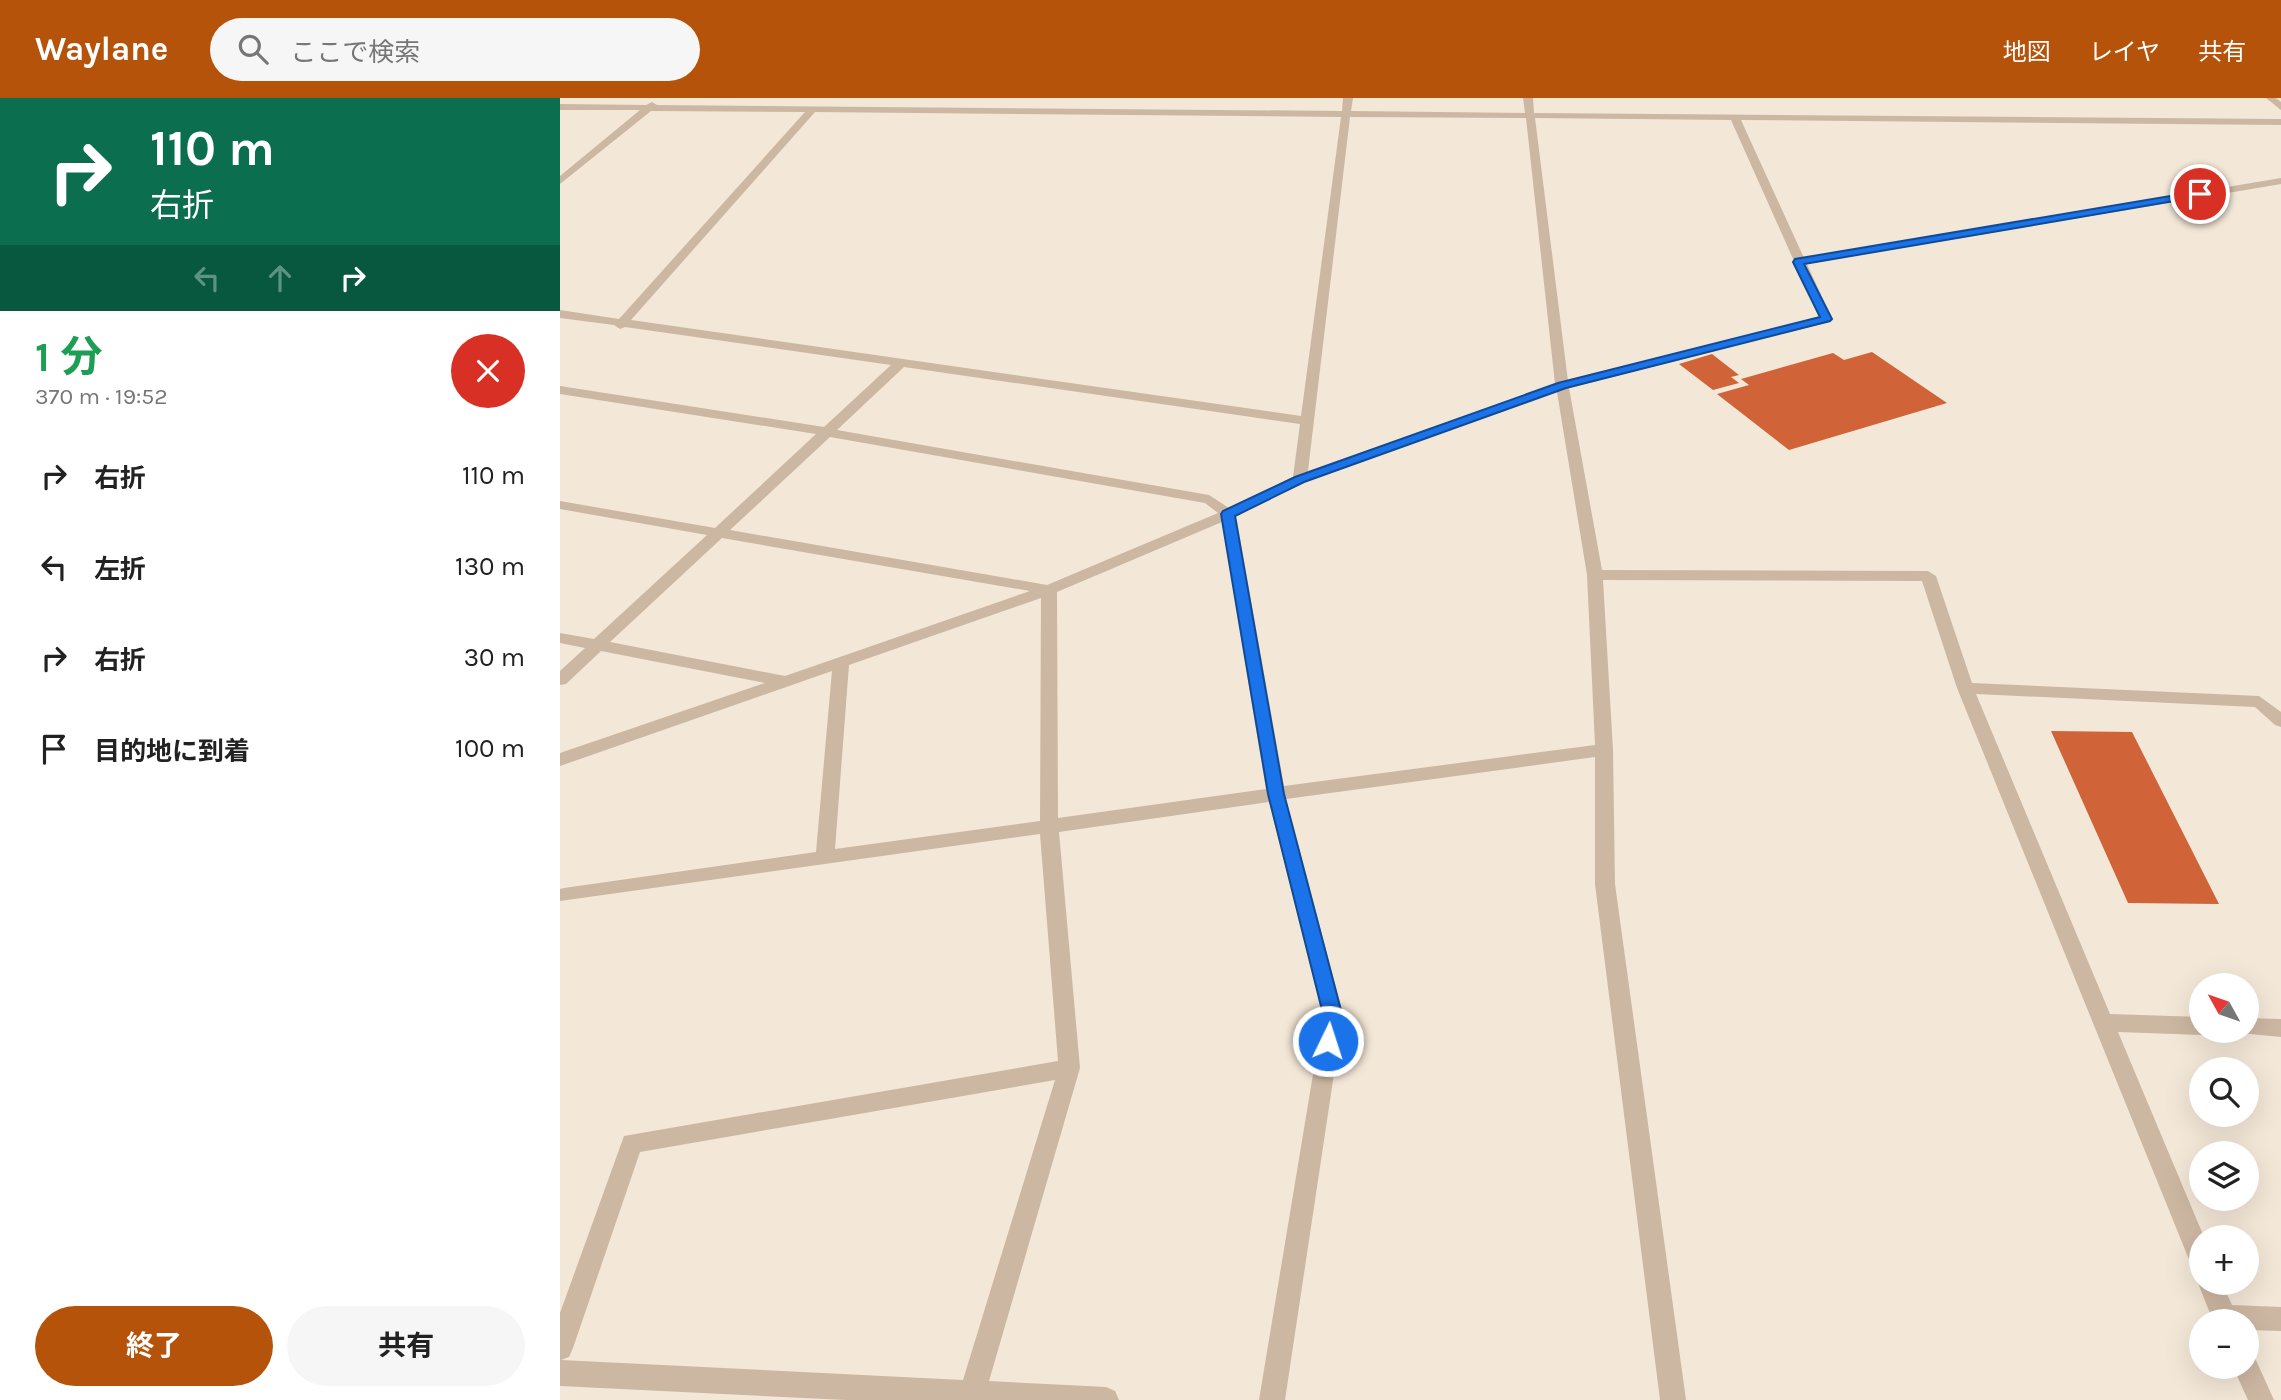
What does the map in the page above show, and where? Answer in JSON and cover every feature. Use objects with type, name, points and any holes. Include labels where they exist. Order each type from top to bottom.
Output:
[{"type":"street","points":[[560,181],[660,98]]},
{"type":"street","points":[[1079,111],[1086,98]]},
{"type":"street","points":[[1300,479],[1348,98]]},
{"type":"street","points":[[2271,98],[2281,107]]},
{"type":"street","points":[[560,107],[1346,113],[1529,106],[1735,118],[2281,122]]},
{"type":"street","points":[[1529,106],[1562,386],[1595,575],[1604,750],[1605,884],[1673,1400]]},
{"type":"street","points":[[620,325],[814,108]]},
{"type":"street","points":[[560,760],[1049,590],[1228,514],[1300,479],[1562,386],[1826,319],[1735,118]]},
{"type":"street","points":[[1798,262],[2281,181]]},
{"type":"street","points":[[560,314],[620,325],[1306,421]]},
{"type":"street","points":[[560,680],[900,364]]},
{"type":"street","points":[[560,390],[827,432],[1209,499],[1228,514],[1276,794],[1333,1014],[1272,1400]]},
{"type":"street","points":[[560,505],[1049,590]]},
{"type":"street","points":[[1595,575],[1928,576],[1965,688],[2189,1230]]},
{"type":"street","points":[[972,1394],[1069,1068],[1049,826],[1049,590]]},
{"type":"street","points":[[560,638],[785,681]]},
{"type":"street","points":[[825,858],[841,662]]},
{"type":"street","points":[[1965,688],[2259,702],[2281,721]]},
{"type":"street","points":[[564,895],[1604,750]]},
{"type":"street","points":[[2104,1023],[2189,1026]]},
{"type":"street","points":[[2259,1027],[2281,1028]]},
{"type":"street","points":[[560,1348],[632,1143],[1069,1068]]},
{"type":"street","points":[[2259,1319],[2281,1319]]},
{"type":"street","points":[[560,1373],[1106,1400]]},
{"type":"street","points":[[2251,1379],[2261,1400]]},
{"type":"building","points":[[1872,352],[1947,403],[1789,450],[1717,394],[1749,385],[1741,379],[1833,353],[1844,360]]},
{"type":"building","points":[[1712,354],[1739,375],[1731,377],[1739,383],[1713,390],[1679,364]]},
{"type":"building","points":[[2051,731],[2132,732],[2219,904],[2128,903]]},
{"type":"route","points":[[1328,1041],[1333,1014],[1276,794],[1228,514],[1300,479],[1562,386],[1826,319],[1798,262],[2200,194]]}]
